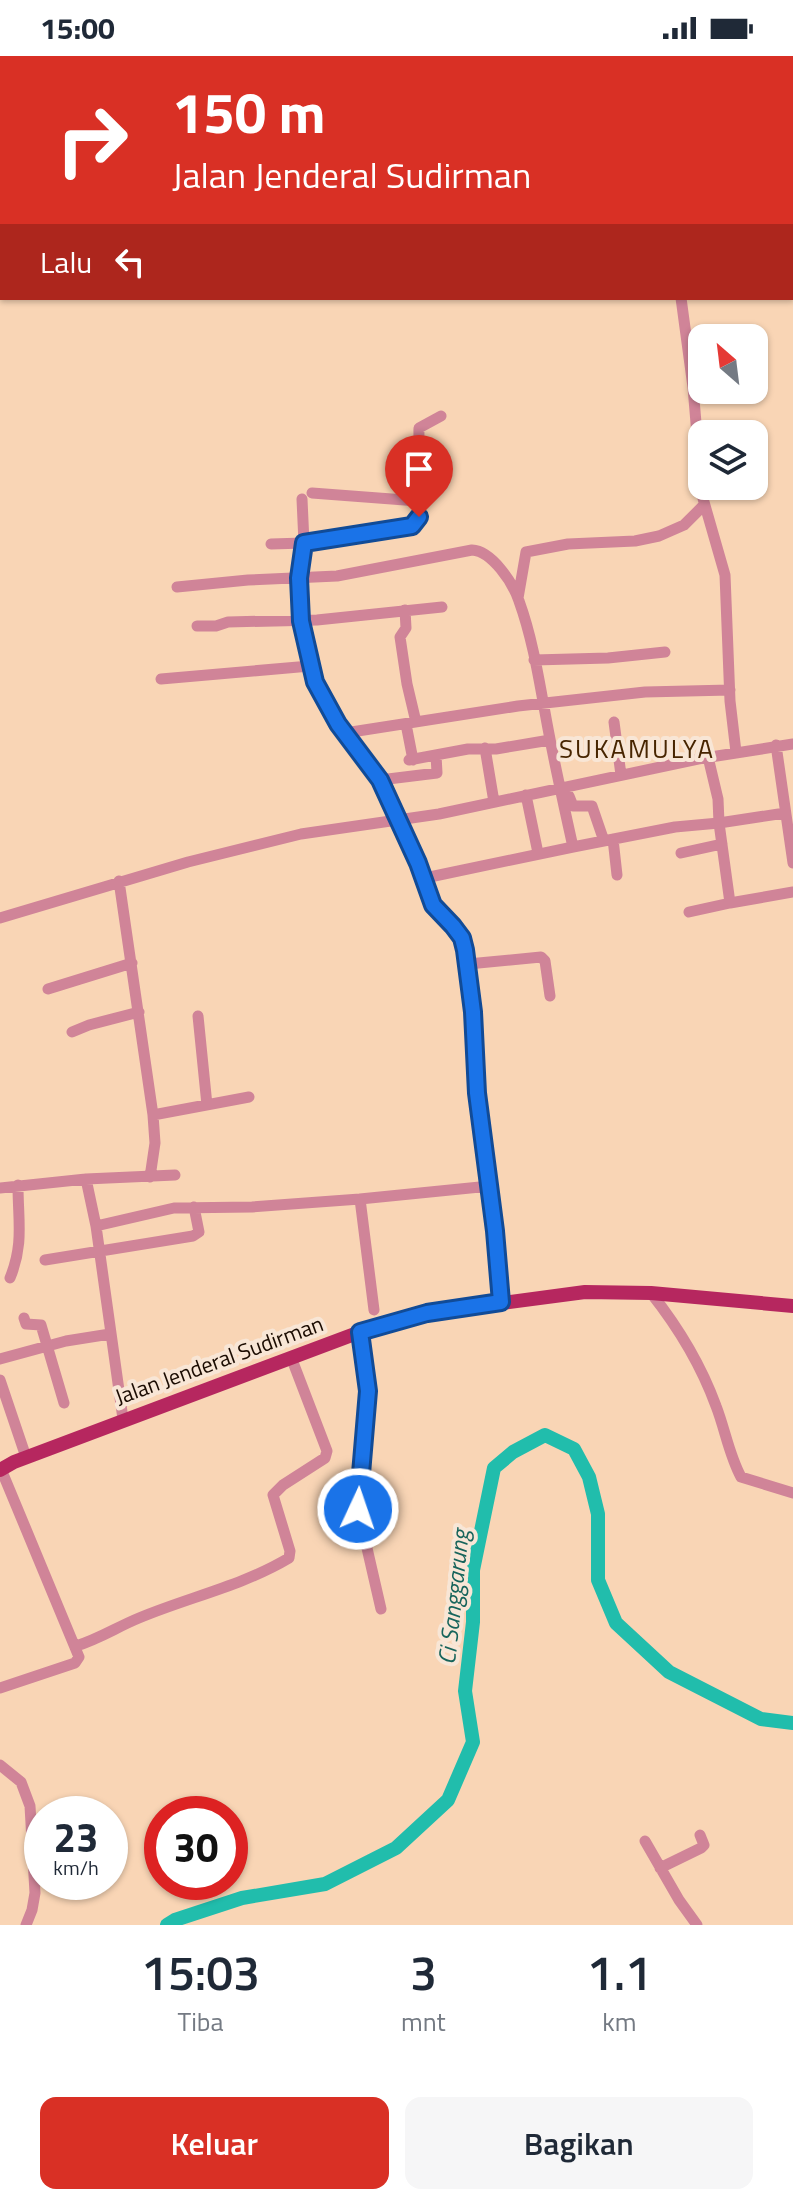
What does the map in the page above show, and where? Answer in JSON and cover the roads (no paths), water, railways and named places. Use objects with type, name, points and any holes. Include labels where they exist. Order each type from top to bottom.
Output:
[{"type":"main road","name":"Jalan Jenderal Sudirman","points":[[1,1469],[123,1419],[291,1357],[360,1332],[427,1313],[585,1292],[651,1293],[732,1303],[793,1306]]},
{"type":"street","points":[[681,300],[704,505],[725,575],[736,752]]},
{"type":"street","points":[[271,544],[304,543],[412,526],[419,517],[419,428],[441,416]]},
{"type":"street","points":[[418,501],[307,496],[299,578],[301,621],[310,666],[322,697],[380,780],[425,878],[436,911],[462,938],[468,964],[477,1093],[501,1302]]},
{"type":"street","points":[[518,599],[526,552],[568,544],[635,541],[659,536],[684,525],[704,505]]},
{"type":"street","points":[[177,587],[348,574],[478,550],[488,556],[518,599],[534,660],[573,847]]},
{"type":"street","points":[[197,626],[216,626],[227,622],[301,621],[442,607]]},
{"type":"street","points":[[405,610],[406,628],[400,637],[411,723],[411,760],[550,740]]},
{"type":"street","points":[[534,660],[608,658],[665,652]]},
{"type":"street","points":[[161,679],[310,666]]},
{"type":"street","points":[[345,733],[543,703],[645,692],[730,690]]},
{"type":"street","points":[[614,722],[621,775]]},
{"type":"street","points":[[0,918],[119,881],[301,834],[399,821],[560,791],[708,757],[793,744]]},
{"type":"street","points":[[776,745],[793,863]]},
{"type":"street","points":[[485,748],[494,802]]},
{"type":"street","points":[[380,780],[437,773],[436,755]]},
{"type":"street","points":[[708,757],[718,799],[730,903]]},
{"type":"street","points":[[560,791],[567,793],[574,807],[592,806],[609,840],[617,875]]},
{"type":"street","points":[[526,795],[538,853]]},
{"type":"street","points":[[425,878],[675,827],[785,813]]},
{"type":"street","points":[[681,853],[722,844]]},
{"type":"street","points":[[119,881],[153,1115],[155,1143],[150,1177]]},
{"type":"street","points":[[689,912],[793,892]]},
{"type":"street","points":[[468,964],[541,957],[545,961],[550,996]]},
{"type":"street","points":[[48,989],[132,963]]},
{"type":"street","points":[[72,1032],[139,1012]]},
{"type":"street","points":[[198,1016],[207,1105]]},
{"type":"street","points":[[153,1115],[249,1097]]},
{"type":"street","points":[[0,1188],[86,1179],[175,1175]]},
{"type":"street","points":[[86,1179],[96,1226],[123,1419]]},
{"type":"street","points":[[10,1278],[21,1241],[18,1185]]},
{"type":"street","points":[[96,1226],[174,1208],[252,1207],[490,1186]]},
{"type":"street","points":[[360,1199],[374,1310]]},
{"type":"street","points":[[45,1260],[193,1236],[199,1232],[194,1207]]},
{"type":"street","points":[[99,1250],[123,1419]]},
{"type":"street","points":[[651,1293],[674,1322],[695,1361],[716,1406],[741,1477],[793,1493]]},
{"type":"street","points":[[24,1318],[26,1324],[41,1325],[64,1403]]},
{"type":"street","points":[[360,1332],[368,1391],[358,1509],[381,1609]]},
{"type":"street","points":[[0,1359],[110,1334]]},
{"type":"street","points":[[76,1646],[95,1641],[140,1617],[215,1592],[289,1558],[290,1551],[273,1495],[325,1458],[327,1451],[291,1357]]},
{"type":"street","points":[[0,1380],[26,1457]]},
{"type":"street","points":[[0,1688],[75,1663],[79,1657],[1,1469]]},
{"type":"street","points":[[0,1765],[21,1782],[30,1806],[35,1893],[26,1925]]},
{"type":"street","points":[[660,1868],[701,1848],[704,1845],[700,1835]]},
{"type":"street","points":[[645,1841],[697,1925]]},
{"type":"waterway","name":"Ci Sanggarung","points":[[167,1925],[242,1898],[325,1884],[396,1848],[448,1800],[473,1742],[465,1691],[473,1622],[473,1570],[494,1468],[513,1452],[545,1435],[574,1449],[589,1477],[598,1514],[598,1580],[616,1623],[669,1672],[761,1719],[793,1723]]},
{"type":"district","name":"SUKAMULYA","points":[[637,748]]}]
